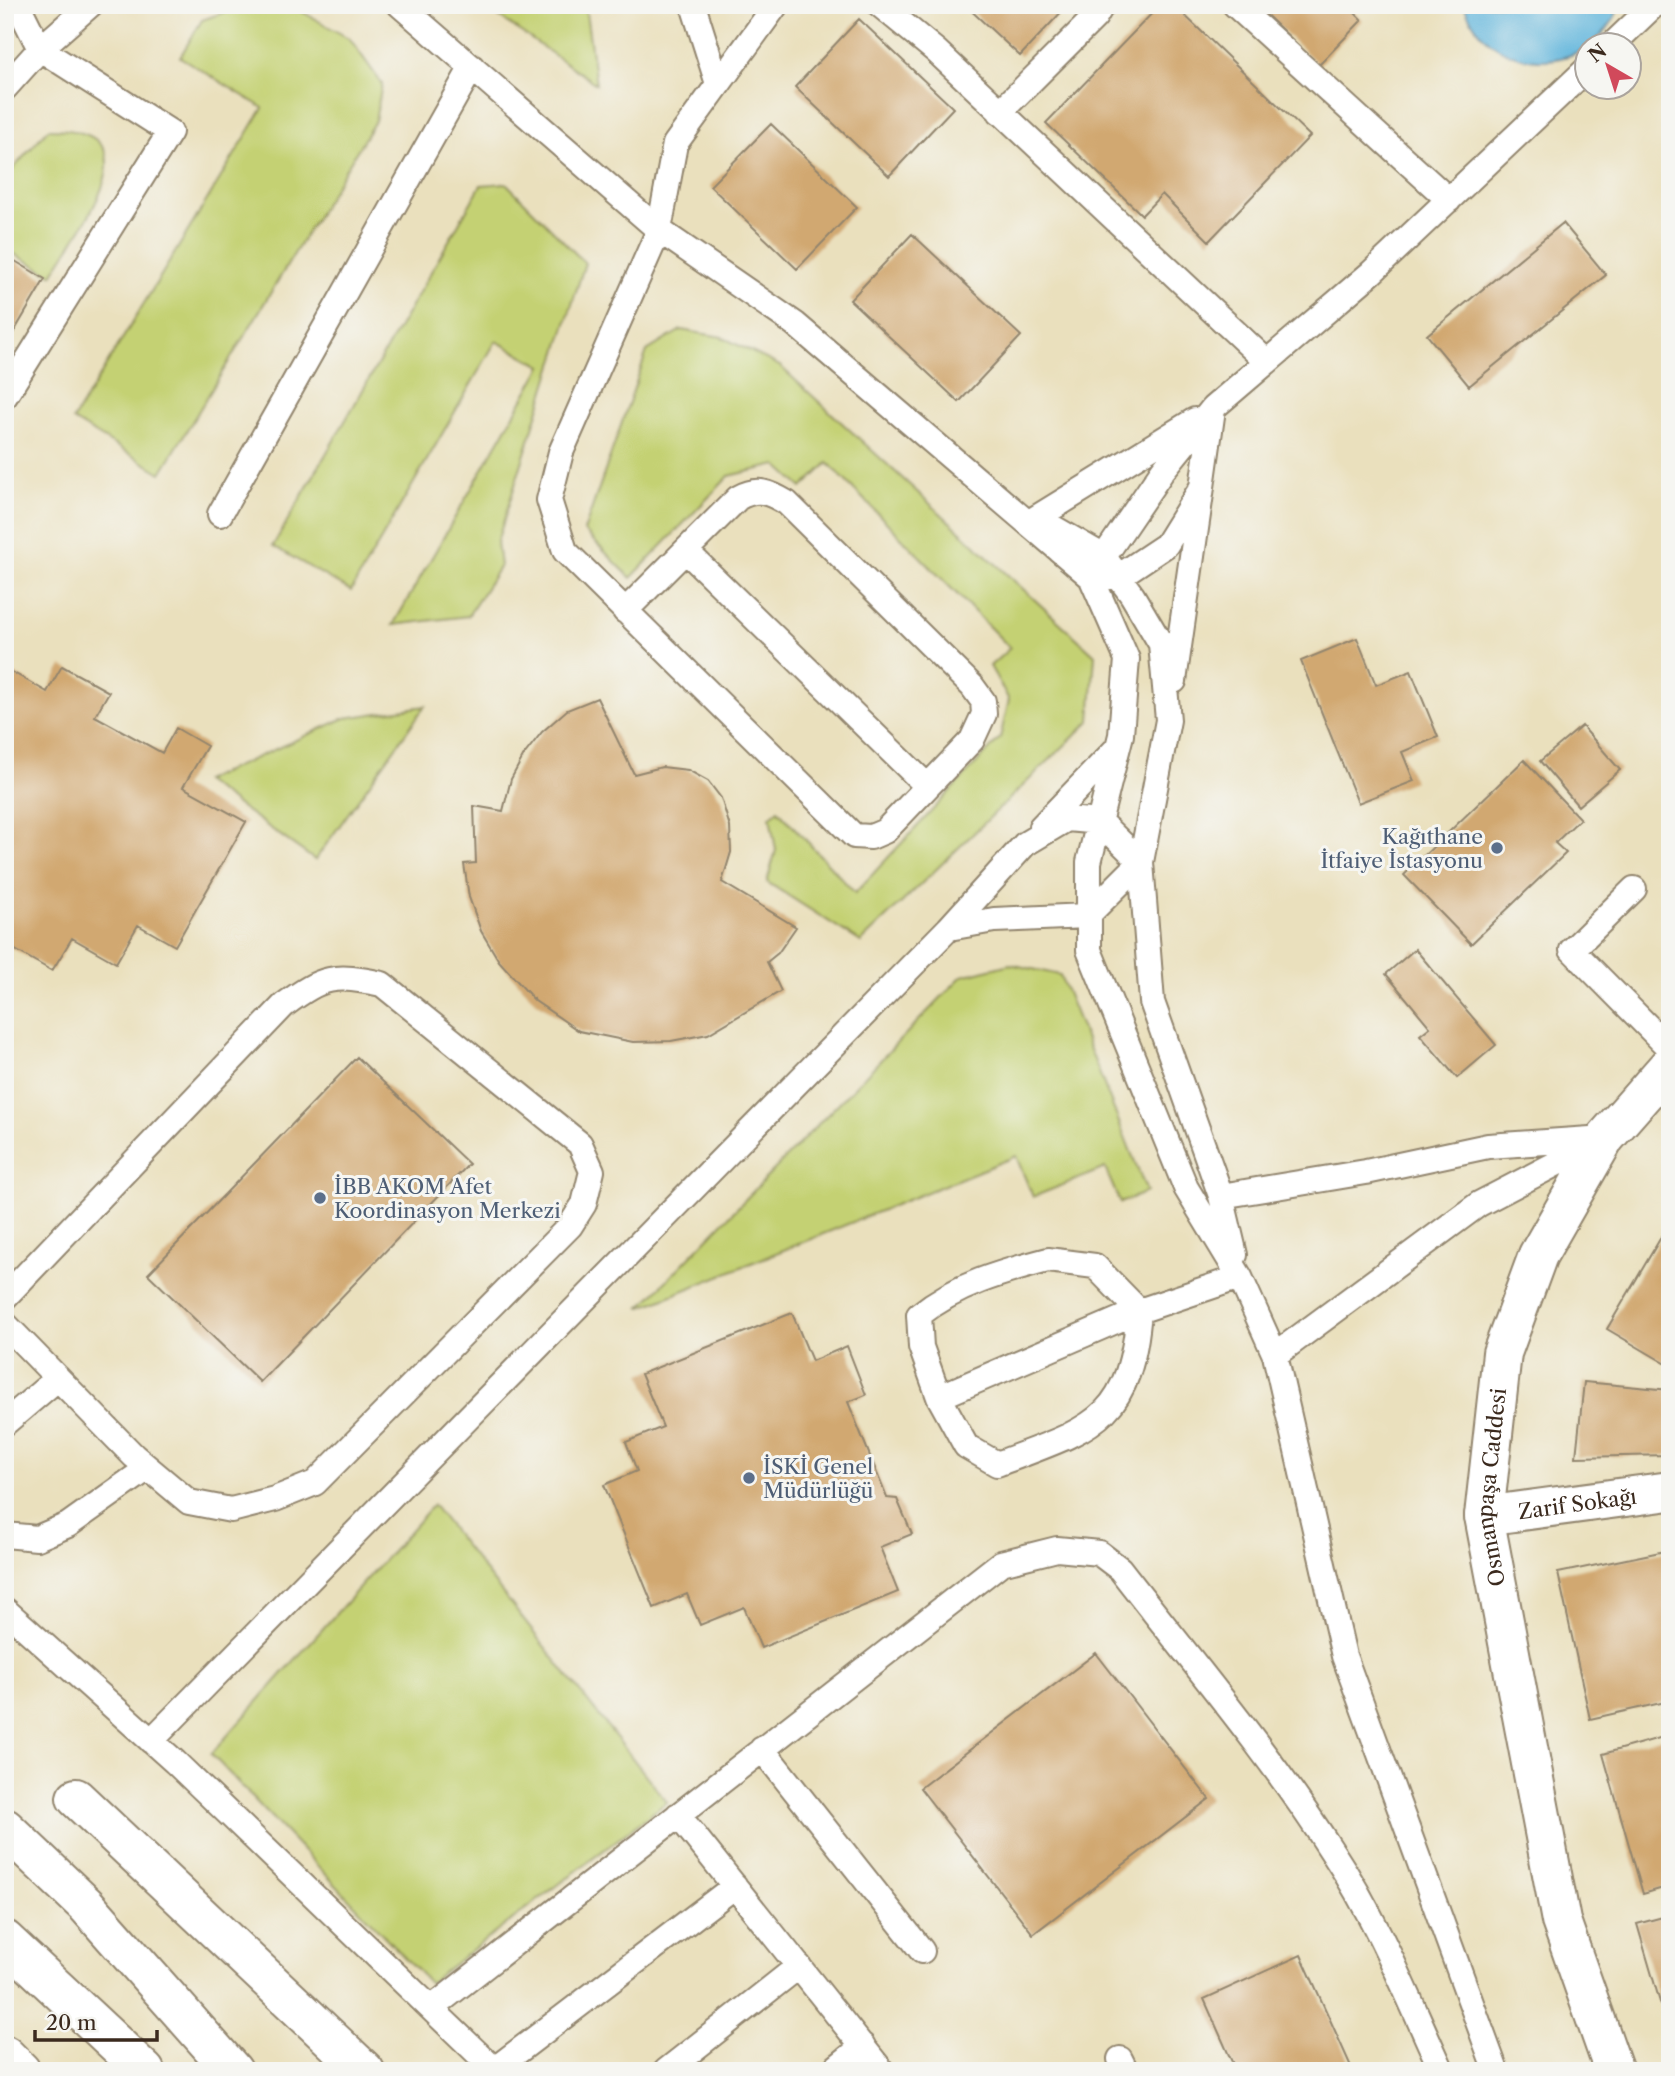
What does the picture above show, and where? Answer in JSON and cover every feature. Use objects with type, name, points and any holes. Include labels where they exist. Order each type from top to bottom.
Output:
[{"type":"main road","name":"Osmanpaşa Caddesi","points":[[1614,2071],[1561,1921],[1484,1516],[1502,1353],[1538,1255],[1605,1138],[1670,1064]]},
{"type":"main road","name":"Zarif Sokağı","points":[[1484,1516],[1670,1491]]},
{"type":"main road","points":[[76,1798],[365,2071]]},
{"type":"main road","points":[[5,1828],[87,1906],[233,2071]]},
{"type":"main road","points":[[5,1940],[145,2071]]},
{"type":"main road","points":[[5,2055],[21,2071]]},
{"type":"lane","points":[[5,397],[170,132],[40,49],[18,5]]},
{"type":"lane","points":[[5,88],[40,49],[90,5]]},
{"type":"lane","points":[[400,5],[659,230],[794,324],[968,472],[1104,570],[1127,659],[1119,747],[1089,862],[1087,916],[1090,950],[1186,1188],[1240,1277],[1275,1355],[1345,1656],[1496,2071]]},
{"type":"lane","points":[[693,5],[718,84]]},
{"type":"lane","points":[[625,611],[687,552],[738,498],[759,490],[771,493],[787,503],[972,686],[983,701],[984,714],[976,734],[886,831],[871,837],[855,836],[625,611],[565,551],[549,500],[561,452],[659,230],[675,144],[776,5]]},
{"type":"lane","points":[[880,5],[936,51],[1266,360]]},
{"type":"lane","points":[[1000,112],[1095,17],[1102,5]]},
{"type":"lane","points":[[1236,5],[1449,200]]},
{"type":"lane","points":[[1626,32],[1654,5]]},
{"type":"lane","points":[[220,514],[472,68]]},
{"type":"lane","points":[[1104,570],[1163,470],[1213,408],[1371,273],[1574,80]]},
{"type":"lane","points":[[1213,408],[1168,720],[1141,862],[1152,1002],[1221,1196],[1240,1277]]},
{"type":"lane","points":[[1036,518],[1213,408]]},
{"type":"lane","points":[[968,472],[1036,518],[1104,570],[1161,644],[1168,720]]},
{"type":"lane","points":[[1104,570],[1166,545],[1202,487]]},
{"type":"lane","points":[[687,552],[926,785]]},
{"type":"lane","points":[[151,1741],[949,928],[1025,844],[1119,747]]},
{"type":"lane","points":[[1025,844],[1067,819],[1100,822],[1141,862]]},
{"type":"lane","points":[[949,928],[994,920],[1087,916],[1141,862]]},
{"type":"lane","points":[[1634,889],[1572,950],[1670,1049]]},
{"type":"lane","points":[[5,1297],[284,1005],[313,983],[346,977],[382,984],[580,1144],[592,1171],[584,1205],[570,1226],[315,1483],[275,1499],[231,1510],[189,1502],[148,1468],[5,1324]]},
{"type":"lane","points":[[1221,1196],[1366,1172],[1488,1146],[1605,1138]]},
{"type":"lane","points":[[1275,1355],[1479,1204],[1605,1138]]},
{"type":"lane","points":[[1048,1260],[1095,1266],[1139,1311],[1136,1352],[1124,1389],[1097,1420],[1063,1439],[997,1464],[966,1446],[939,1397],[921,1347],[919,1315],[942,1296],[1012,1270],[1048,1260]]},
{"type":"lane","points":[[939,1397],[1139,1311],[1240,1277]]},
{"type":"lane","points":[[5,1423],[58,1378]]},
{"type":"lane","points":[[5,1535],[37,1538],[68,1525],[148,1468]]},
{"type":"lane","points":[[433,2007],[1002,1563],[1057,1549],[1099,1553],[1120,1569],[1272,1766],[1333,1853],[1376,1924],[1442,2071]]},
{"type":"lane","points":[[5,1611],[151,1741],[433,2007],[495,2070],[734,1885]]},
{"type":"lane","points":[[762,1749],[922,1951]]},
{"type":"lane","points":[[678,1815],[882,2071]]},
{"type":"lane","points":[[666,2071],[799,1966]]},
{"type":"lane","points":[[832,2071],[863,2046]]},
{"type":"green space","points":[[482,5],[585,5],[596,84]]},
{"type":"green space","points":[[294,7],[350,39],[382,84],[375,121],[161,473],[73,420],[263,108],[180,57],[202,20],[236,8]]},
{"type":"green space","points":[[48,129],[82,133],[101,144],[107,162],[104,183],[94,207],[52,275],[5,249],[5,178]]},
{"type":"green space","points":[[506,183],[585,263],[497,542],[500,566],[468,616],[393,625],[542,366],[496,341],[351,591],[273,546],[481,185]]},
{"type":"green space","points":[[681,330],[722,337],[780,366],[1095,655],[1090,721],[861,942],[767,882],[776,850],[770,817],[778,810],[855,893],[1000,738],[1009,700],[990,666],[1010,648],[828,463],[802,488],[777,465],[729,476],[631,578],[584,531],[647,351]]},
{"type":"green space","points":[[425,706],[315,860],[204,781],[345,718]]},
{"type":"green space","points":[[1010,964],[1060,975],[1147,1192],[1120,1203],[1105,1168],[1033,1197],[1016,1156],[640,1308],[962,976]]},
{"type":"green space","points":[[433,1505],[667,1802],[429,1983],[211,1754]]},
{"type":"water","points":[[1464,5],[1620,5],[1604,32],[1574,32],[1574,53],[1566,57],[1542,60],[1518,57],[1496,46],[1477,29]]},
{"type":"building","points":[[965,5],[1064,5],[1066,7],[1020,56]]},
{"type":"building","points":[[1160,5],[1174,5],[1310,136],[1209,241],[1162,194],[1142,215],[1046,123]]},
{"type":"building","points":[[1256,5],[1347,5],[1362,20],[1319,65]]},
{"type":"building","points":[[859,19],[953,108],[889,176],[795,87]]},
{"type":"building","points":[[771,124],[857,207],[797,269],[710,186]]},
{"type":"building","points":[[1563,223],[1606,275],[1469,386],[1427,335]]},
{"type":"building","points":[[912,234],[1021,336],[959,402],[850,300]]},
{"type":"building","points":[[5,255],[45,279],[5,347]]},
{"type":"building","points":[[1357,638],[1376,685],[1411,671],[1438,737],[1402,752],[1414,781],[1358,803],[1301,661]]},
{"type":"building","points":[[62,666],[109,692],[95,716],[162,753],[176,728],[207,746],[183,787],[246,822],[175,946],[138,925],[116,963],[72,938],[52,971],[5,944],[5,668],[47,692]]},
{"type":"building","points":[[597,698],[634,774],[662,767],[688,770],[708,781],[721,798],[730,827],[731,852],[722,882],[796,927],[778,953],[767,962],[781,991],[708,1034],[671,1041],[633,1042],[579,1031],[535,1001],[499,961],[481,931],[469,897],[464,864],[476,863],[474,806],[503,811],[511,779],[524,755],[542,732],[567,710]]},
{"type":"building","points":[[1582,726],[1620,770],[1578,806],[1540,761]]},
{"type":"building","name":"Kağıthane İtfaiye İstasyonu","points":[[1524,760],[1580,819],[1555,843],[1566,853],[1471,944],[1404,875]]},
{"type":"building","points":[[1415,949],[1496,1045],[1457,1078],[1420,1035],[1430,1027],[1386,974]]},
{"type":"building","points":[[357,1057],[469,1164],[260,1382],[148,1274]]},
{"type":"building","points":[[1670,1222],[1670,1366],[1607,1329]]},
{"type":"building","name":"İSKİ Genel Müdürlüğü","points":[[792,1313],[812,1361],[847,1346],[866,1395],[848,1402],[887,1498],[897,1499],[912,1534],[880,1547],[898,1592],[761,1648],[744,1607],[700,1625],[687,1594],[654,1608],[604,1485],[637,1471],[626,1442],[663,1427],[641,1374]]},
{"type":"building","points":[[1584,1382],[1670,1390],[1670,1455],[1576,1457]]},
{"type":"building","points":[[1670,1550],[1670,1701],[1590,1719],[1558,1573]]},
{"type":"building","points":[[1096,1653],[1209,1799],[1033,1934],[920,1788]]},
{"type":"building","points":[[1670,1735],[1670,1886],[1643,1894],[1603,1754]]},
{"type":"building","points":[[1670,1915],[1670,2033],[1669,2033],[1637,1924]]},
{"type":"building","points":[[1301,1955],[1353,2071],[1236,2071],[1204,1999]]},
{"type":"place","name":"Kağıthane İtfaiye İstasyonu","points":[[1497,848]]},
{"type":"place","name":"İBB AKOM Afet Koordinasyon Merkezi","points":[[320,1198]]},
{"type":"place","name":"İSKİ Genel Müdürlüğü","points":[[749,1478]]}]
